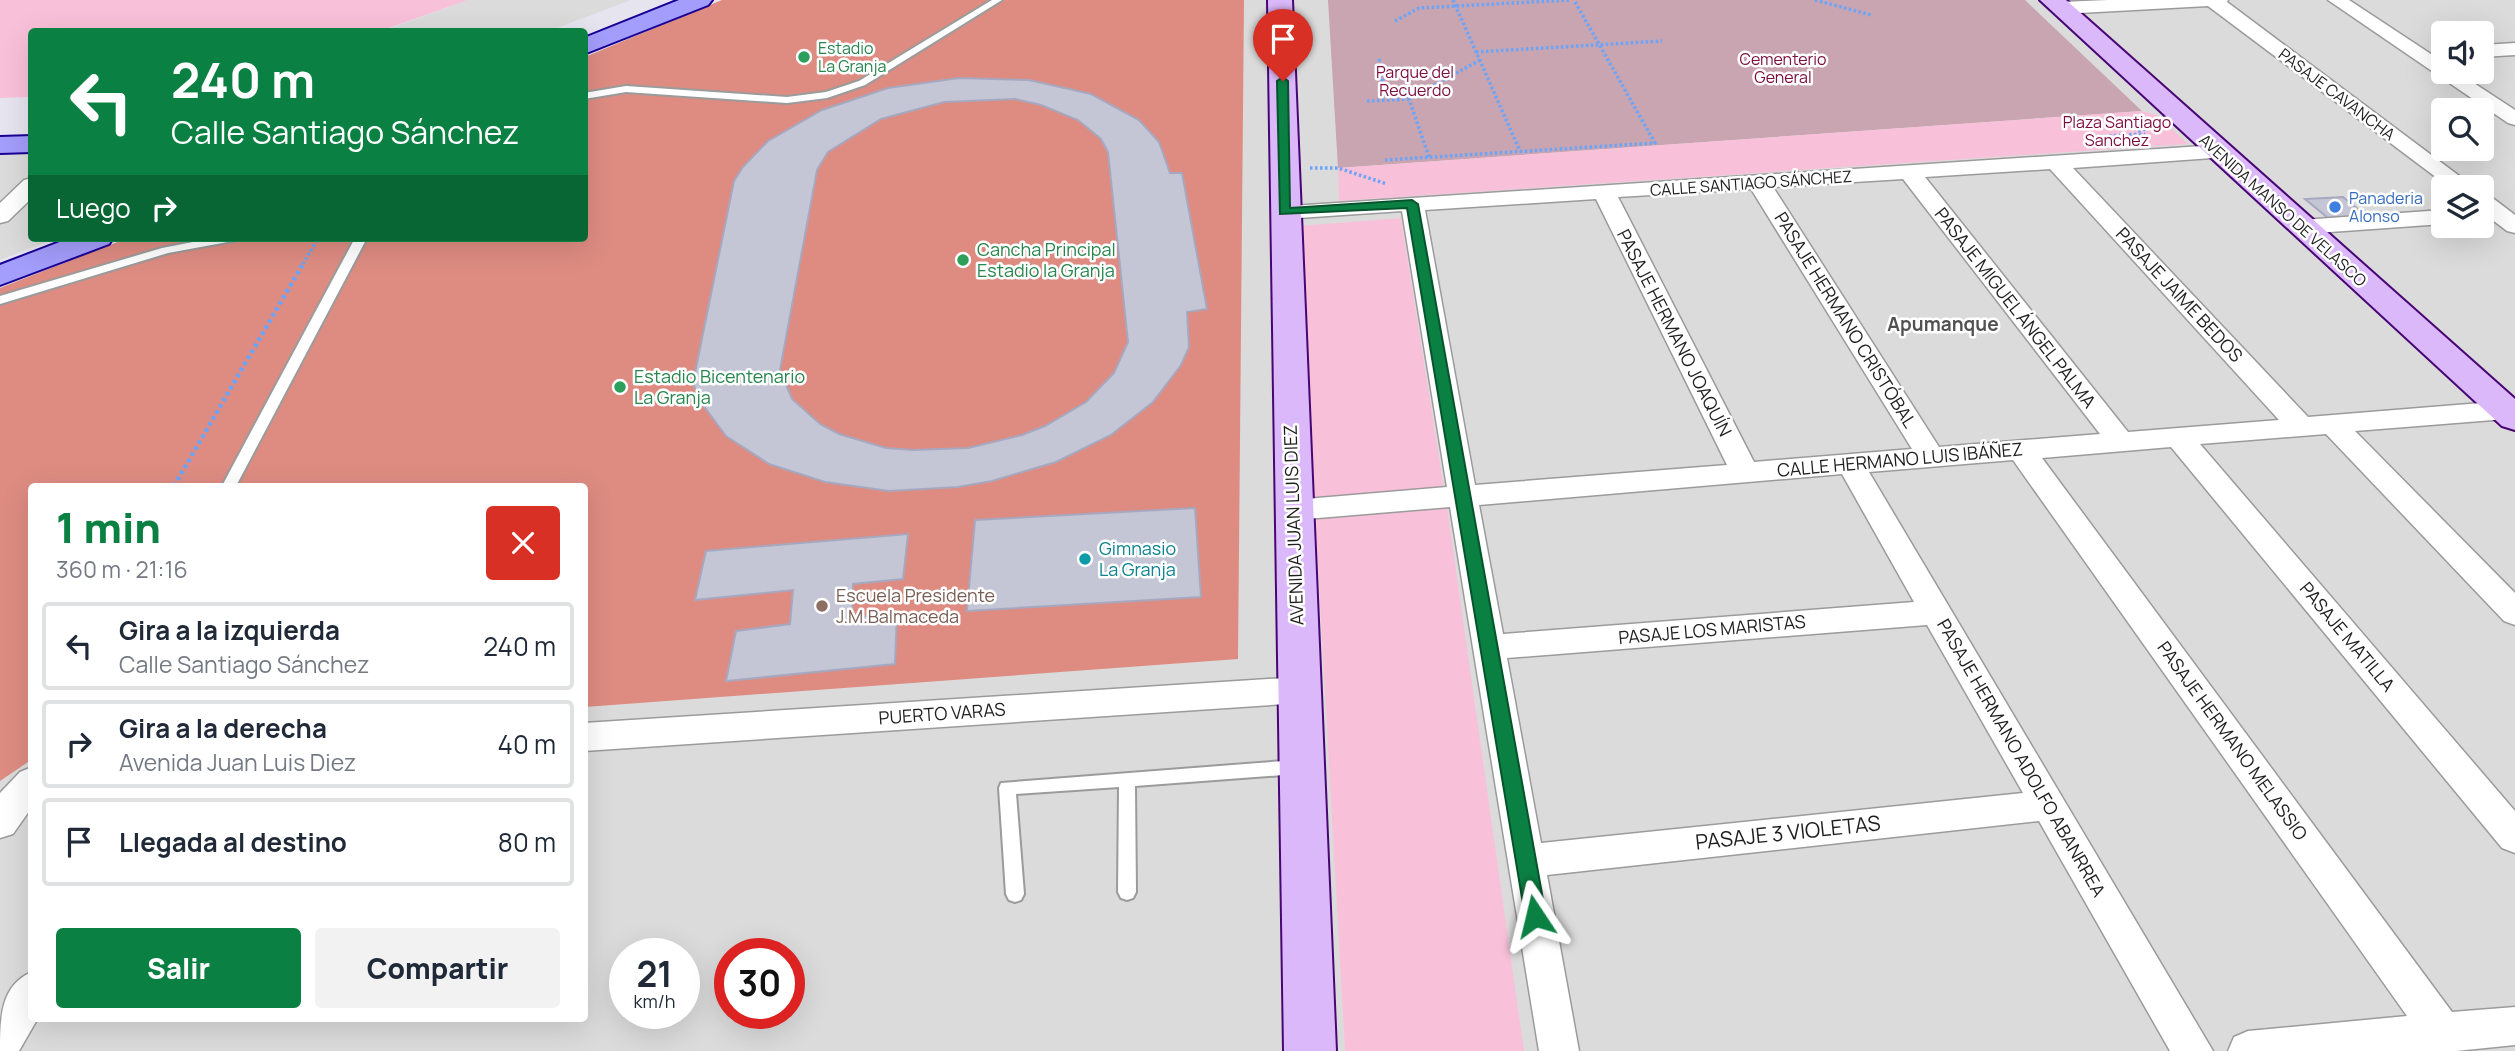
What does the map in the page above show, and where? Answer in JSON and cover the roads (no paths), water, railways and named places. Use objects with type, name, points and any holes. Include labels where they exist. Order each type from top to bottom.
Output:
[{"type":"main road","points":[[588,33],[674,0]]},
{"type":"main road","points":[[588,45],[700,0]]},
{"type":"main road","name":"AVENIDA JUAN LUIS DIEZ","points":[[1280,0],[1310,1051]]},
{"type":"main road","name":"AVENIDA MANSO DE VELASCO","points":[[2056,4],[2511,414]]},
{"type":"main road","points":[[0,145],[28,144]]},
{"type":"main road","points":[[0,276],[88,242]]},
{"type":"street","name":"PASAJE CAVANCHA","points":[[2212,0],[2447,175]]},
{"type":"street","points":[[2056,4],[2219,0]]},
{"type":"street","points":[[2337,0],[2431,63]]},
{"type":"street","points":[[2494,50],[2515,49]]},
{"type":"street","points":[[2419,55],[2431,54]]},
{"type":"street","points":[[2463,84],[2515,119]]},
{"type":"street","name":"CALLE SANTIAGO SÁNCHEZ","points":[[1284,212],[2218,152]]},
{"type":"street","name":"PASAJE JAIME BEDOS","points":[[2056,163],[2301,427]]},
{"type":"street","name":"PASAJE MIGUEL ÁNGEL PALMA","points":[[1910,173],[2121,442]]},
{"type":"street","name":"PASAJE HERMANO CRISTÓBAL","points":[[1758,182],[1932,458]]},
{"type":"street","points":[[0,216],[28,190]]},
{"type":"street","name":"PASAJE HERMANO JOAQUÍN","points":[[1604,192],[1745,473]]},
{"type":"street","points":[[1412,204],[1559,1051]]},
{"type":"street","points":[[2302,227],[2431,219]]},
{"type":"street","name":"CALLE HERMANO LUIS IBÁÑEZ","points":[[1294,510],[2301,427],[2511,414]]},
{"type":"street","points":[[2333,425],[2515,613]]},
{"type":"street","name":"PASAJE MATILLA","points":[[2178,438],[2515,837]]},
{"type":"street","name":"PASAJE HERMANO MELASSIO","points":[[2021,450],[2443,1033]]},
{"type":"street","name":"PASAJE HERMANO ADOLFO ABANRREA","points":[[1850,464],[2193,1051]]},
{"type":"street","name":"PASAJE LOS MARISTAS","points":[[1489,647],[1936,612]]},
{"type":"street","name":"PUERTO VARAS","points":[[588,737],[1300,691]]},
{"type":"street","points":[[0,823],[28,786]]},
{"type":"street","name":"PASAJE 3 VIOLETAS","points":[[1526,862],[2049,805]]},
{"type":"street","points":[[0,1046],[28,997]]},
{"type":"street","points":[[2248,1051],[2515,1026]]},
{"type":"lane","points":[[588,95],[626,89],[787,100],[827,94],[862,83],[998,0]]},
{"type":"lane","points":[[0,300],[127,260],[214,242]]},
{"type":"lane","points":[[231,483],[358,242]]},
{"type":"lane","points":[[1015,894],[1007,788],[1302,766]]},
{"type":"lane","points":[[1127,779],[1127,892]]},
{"type":"place","name":"Estadio La Granja","points":[[804,57]]},
{"type":"place","name":"Panaderia Alonso","points":[[2335,207]]},
{"type":"place","name":"Cancha Principal Estadio la Granja","points":[[963,260]]},
{"type":"place","name":"Estadio Bicentenario La Granja","points":[[620,387]]},
{"type":"place","name":"Gimnasio La Granja","points":[[1085,559]]},
{"type":"place","name":"Escuela Presidente J.M.Balmaceda","points":[[822,606]]},
{"type":"district","name":"Apumanque","points":[[1943,324]]},
{"type":"park label","name":"Cementerio General","points":[[1783,68]]},
{"type":"park label","name":"Parque del Recuerdo","points":[[1415,81]]},
{"type":"park label","name":"Plaza Santiago Sanchez","points":[[2117,131]]}]
